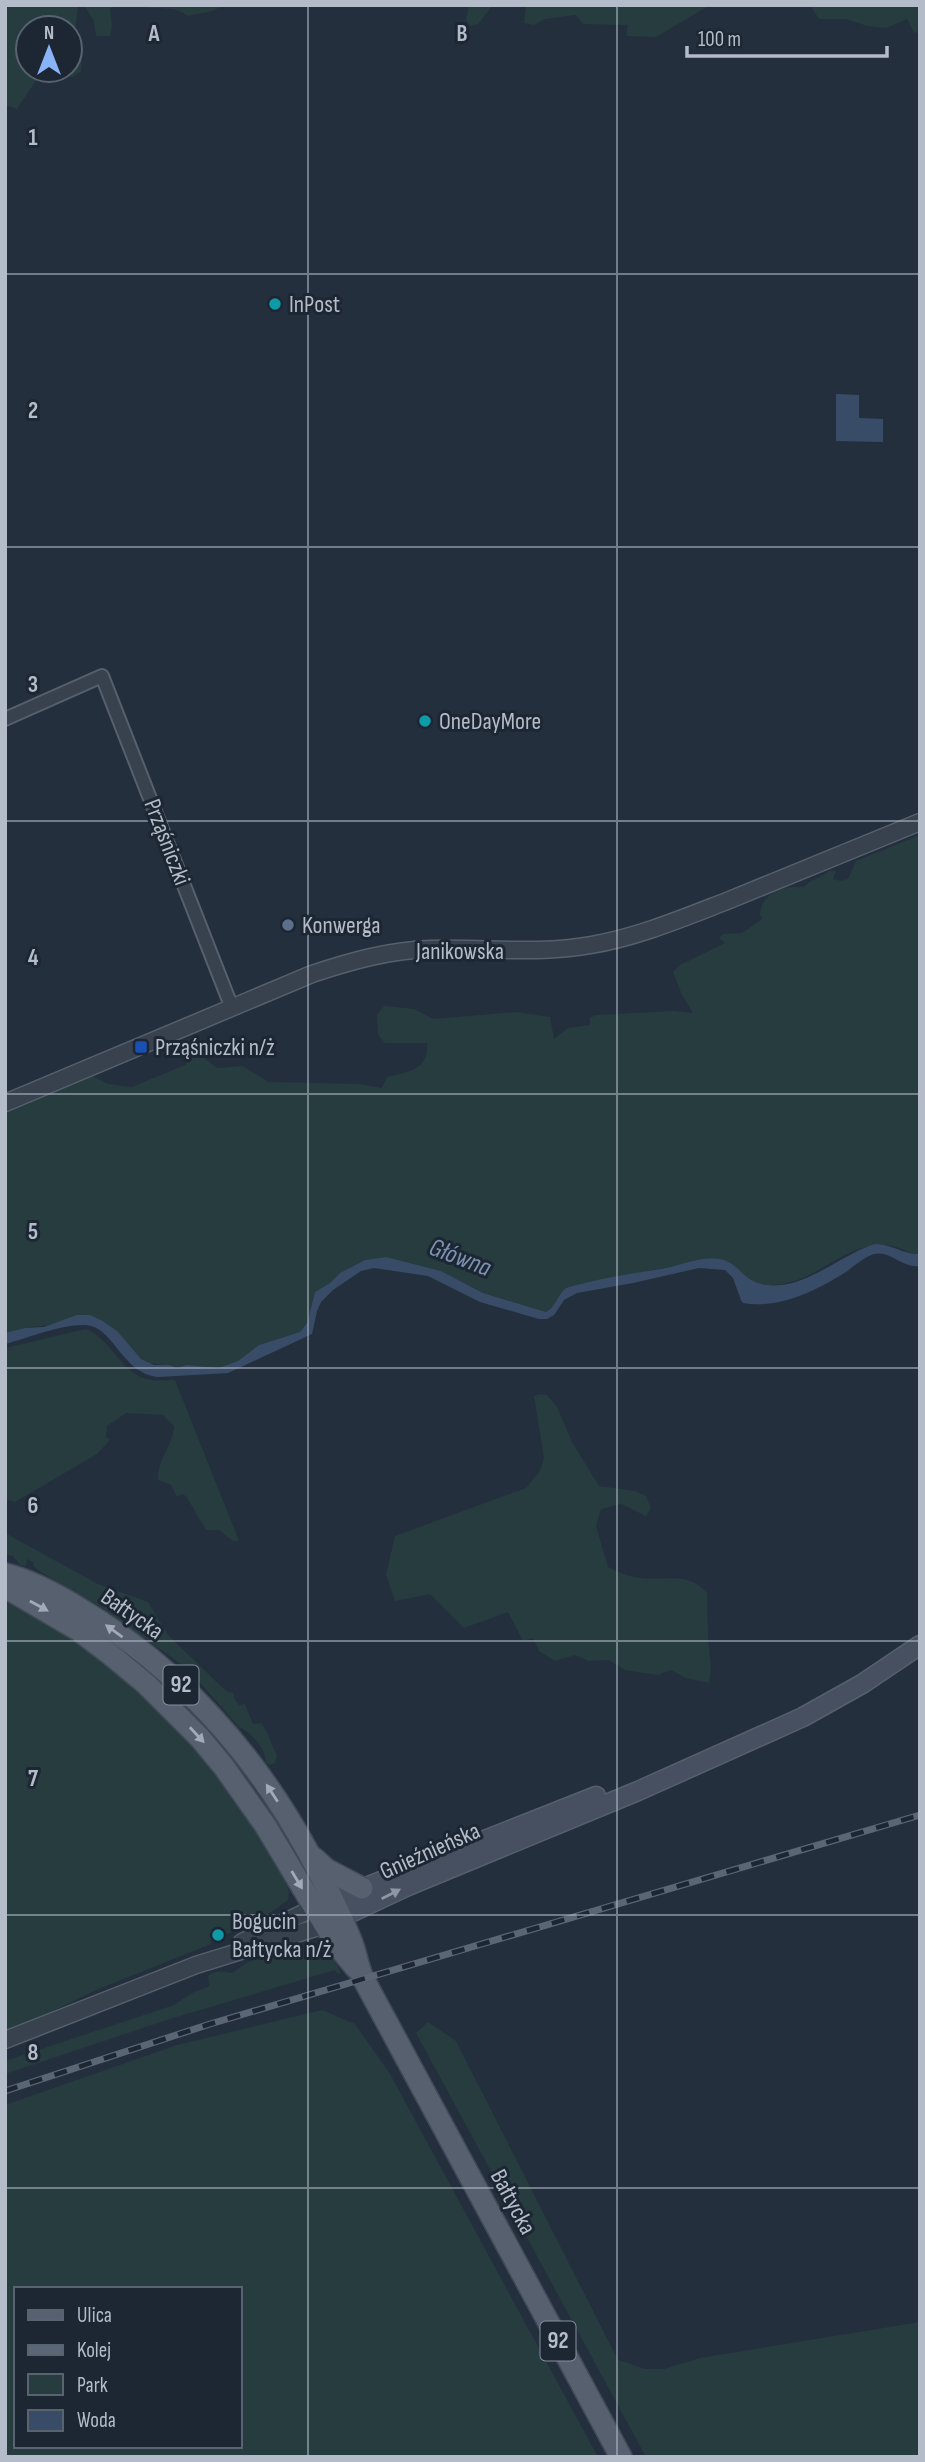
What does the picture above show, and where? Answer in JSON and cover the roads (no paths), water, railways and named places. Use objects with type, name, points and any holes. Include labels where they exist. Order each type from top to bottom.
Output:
[{"type":"main road","name":"Bałtycka","points":[[5,1574],[22,1578],[104,1623],[175,1679],[208,1712],[250,1763],[308,1851],[337,1945],[360,1971],[621,2457]]},
{"type":"main road","name":"Bałtycka","points":[[5,1587],[78,1630],[162,1699],[200,1738],[244,1793],[328,1913]]},
{"type":"main road","name":"Gnieźnieńska","points":[[328,1913],[408,1886],[638,1791],[803,1717],[862,1684],[920,1645]]},
{"type":"main road","name":"Gnieźnieńska","points":[[328,1913],[362,1888],[591,1797],[680,1770]]},
{"type":"main road","points":[[308,1851],[326,1869],[362,1888]]},
{"type":"street","name":"Prząśniczki","points":[[5,719],[102,676],[232,1008]]},
{"type":"street","name":"Janikowska","points":[[5,1103],[312,974],[386,953],[429,948],[538,952],[623,938],[691,915],[920,822]]},
{"type":"street","name":"Gnieźnieńska","points":[[5,2040],[328,1913]]},
{"type":"water","points":[[836,394],[859,395],[859,418],[883,419],[883,442],[836,441]]},
{"type":"water","points":[[875,1244],[920,1254],[920,1266],[908,1265],[880,1253],[874,1254],[810,1292],[784,1301],[757,1304],[743,1303],[733,1278],[725,1270],[699,1268],[577,1293],[564,1300],[554,1315],[547,1319],[480,1302],[428,1276],[374,1268],[361,1271],[333,1290],[321,1302],[312,1334],[228,1373],[158,1377],[145,1374],[126,1359],[103,1333],[95,1327],[85,1325],[55,1329],[5,1344],[5,1333],[44,1327],[77,1315],[90,1315],[118,1332],[141,1359],[154,1365],[218,1368],[238,1361],[259,1345],[300,1332],[307,1323],[315,1292],[340,1273],[365,1260],[386,1257],[441,1271],[483,1293],[546,1312],[566,1288],[601,1279],[704,1259],[719,1259],[727,1261],[758,1283],[781,1285],[806,1278]]},
{"type":"railway","points":[[5,2091],[210,2024],[920,1815]]},
{"type":"place","name":"InPost","points":[[275,304]]},
{"type":"place","name":"OneDayMore","points":[[425,721]]},
{"type":"place","name":"Konwerga","points":[[288,925]]},
{"type":"place","name":"Prząśniczki n/ż","points":[[141,1047]]},
{"type":"place","name":"Bogucin Bałtycka n/ż","points":[[218,1935]]},
{"type":"water label","name":"Główna","points":[[460,1258]]}]
